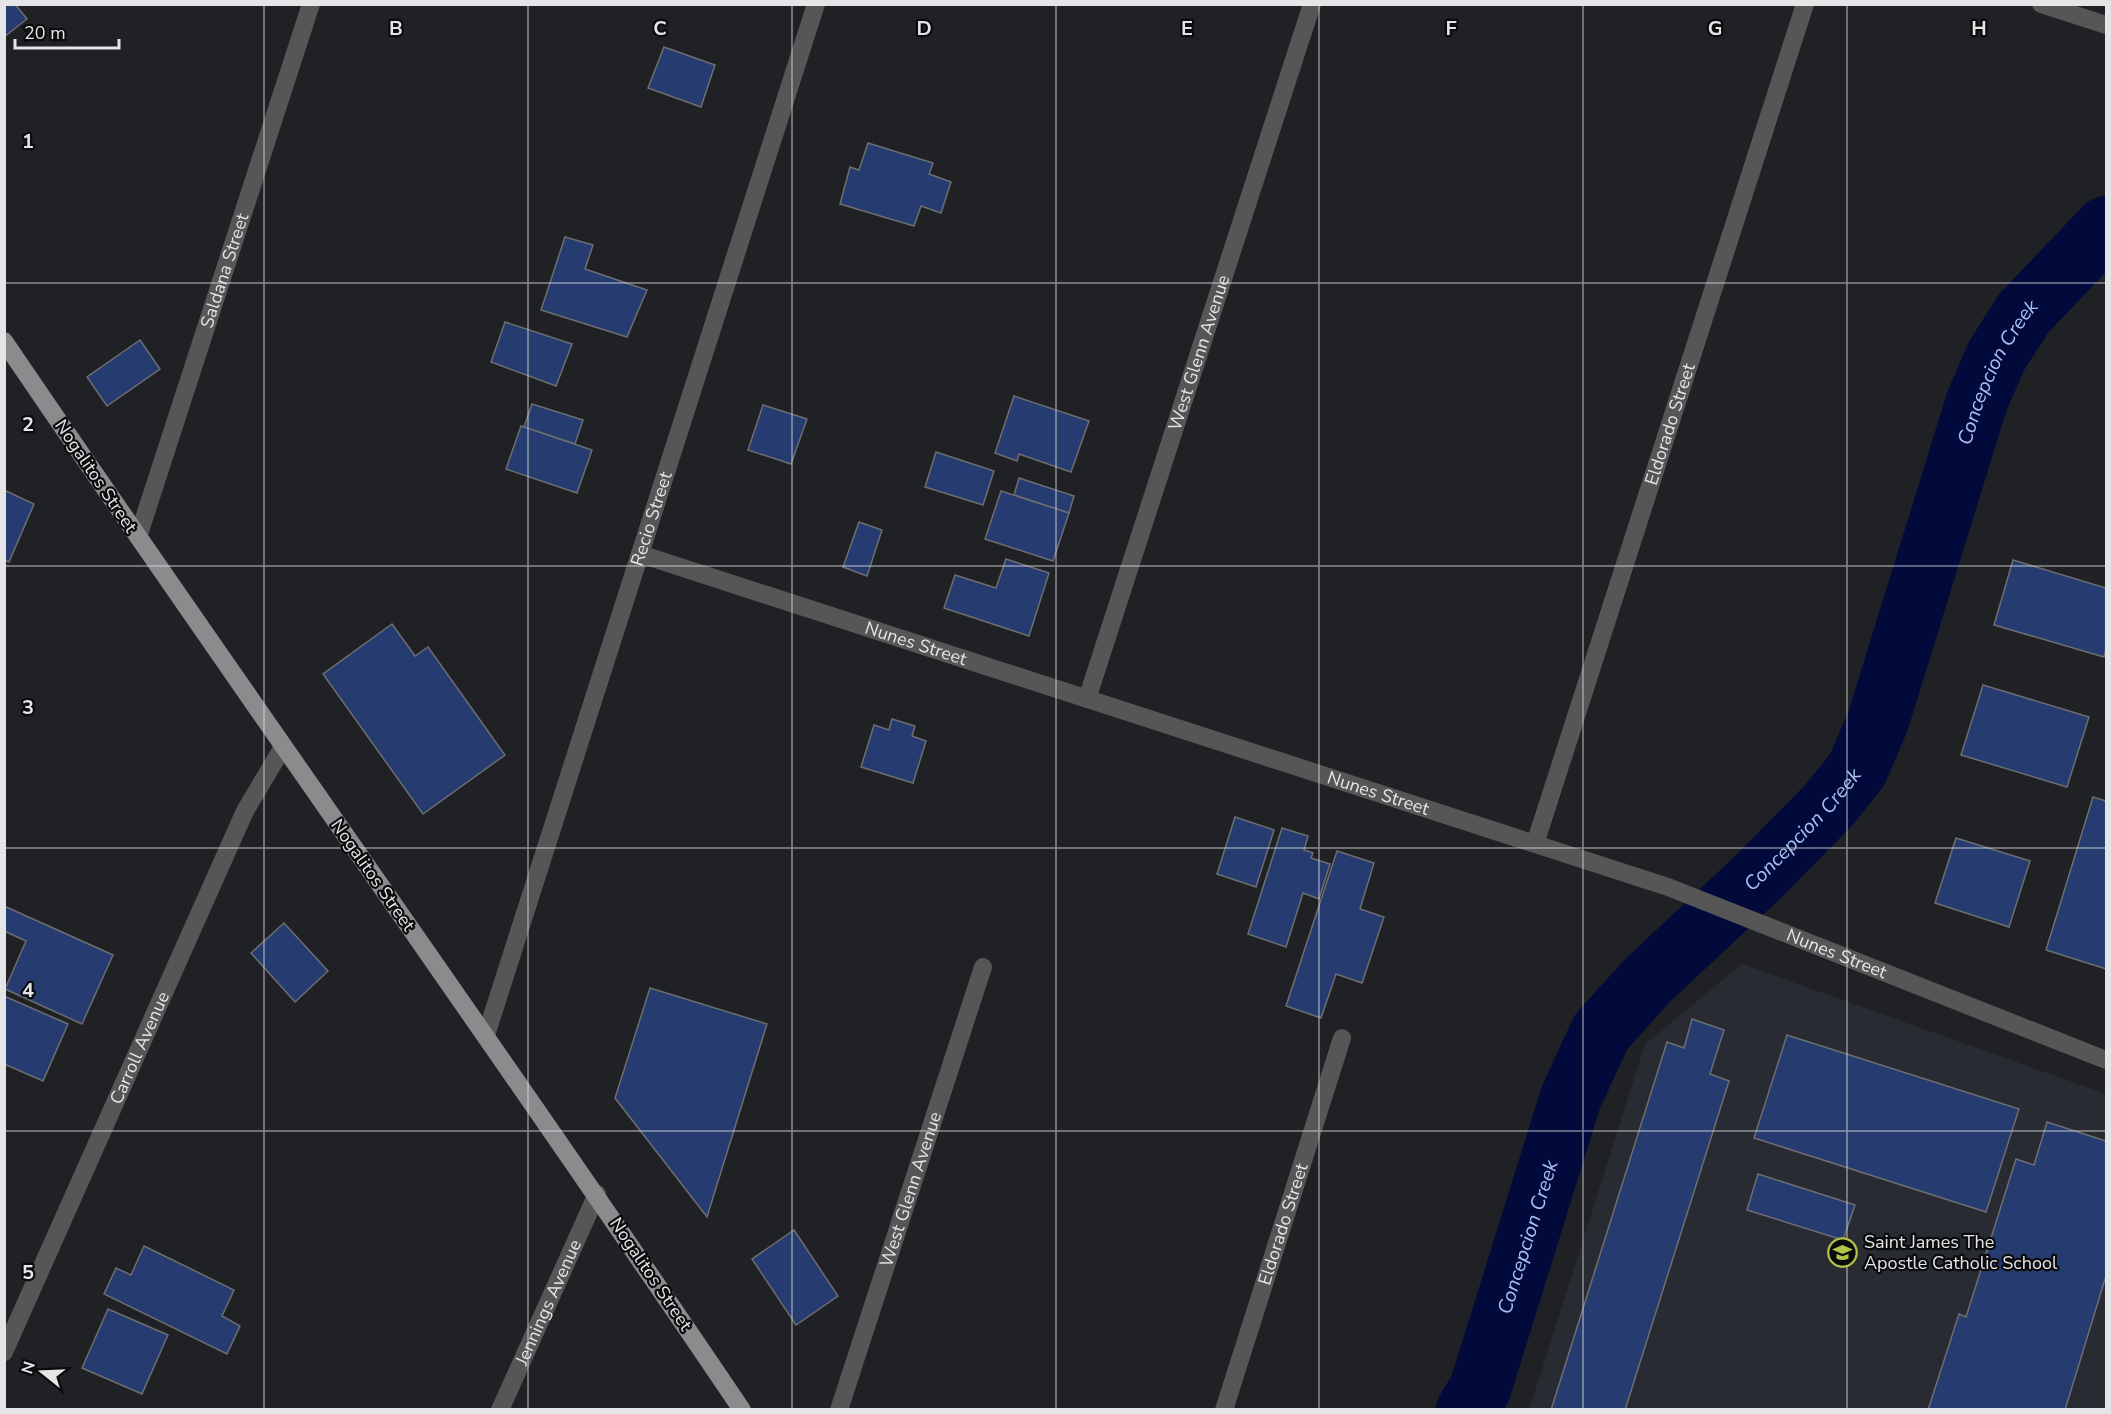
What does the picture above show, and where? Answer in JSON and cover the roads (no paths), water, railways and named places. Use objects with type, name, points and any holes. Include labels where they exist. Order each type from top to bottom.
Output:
[{"type":"main road","name":"Nogalitos Street","points":[[4,340],[283,747],[597,1194],[742,1410]]},
{"type":"street","name":"Saldana Street","points":[[138,537],[311,4]]},
{"type":"street","name":"Recio Street","points":[[486,1035],[816,4]]},
{"type":"street","name":"West Glenn Avenue","points":[[1087,699],[1312,4]]},
{"type":"street","name":"Eldorado Street","points":[[1535,844],[1805,4]]},
{"type":"street","points":[[2041,4],[2106,25]]},
{"type":"street","name":"Nunes Street","points":[[640,554],[1668,887],[2106,1060]]},
{"type":"street","name":"Carroll Avenue","points":[[4,1352],[245,811],[283,747]]},
{"type":"street","name":"West Glenn Avenue","points":[[839,1410],[983,967]]},
{"type":"street","name":"Eldorado Street","points":[[1224,1410],[1342,1038]]},
{"type":"street","name":"Jennings Avenue","points":[[500,1410],[597,1194]]},
{"type":"waterway","name":"Concepcion Creek","points":[[1467,1410],[1480,1389],[1571,1097],[1601,1032],[1647,981],[1760,875],[1828,806],[1857,770],[1878,721],[1977,401],[1997,355],[2024,313],[2106,227]]},
{"type":"place","name":"Saint James The Apostle Catholic School","points":[[1843,1252]]}]
